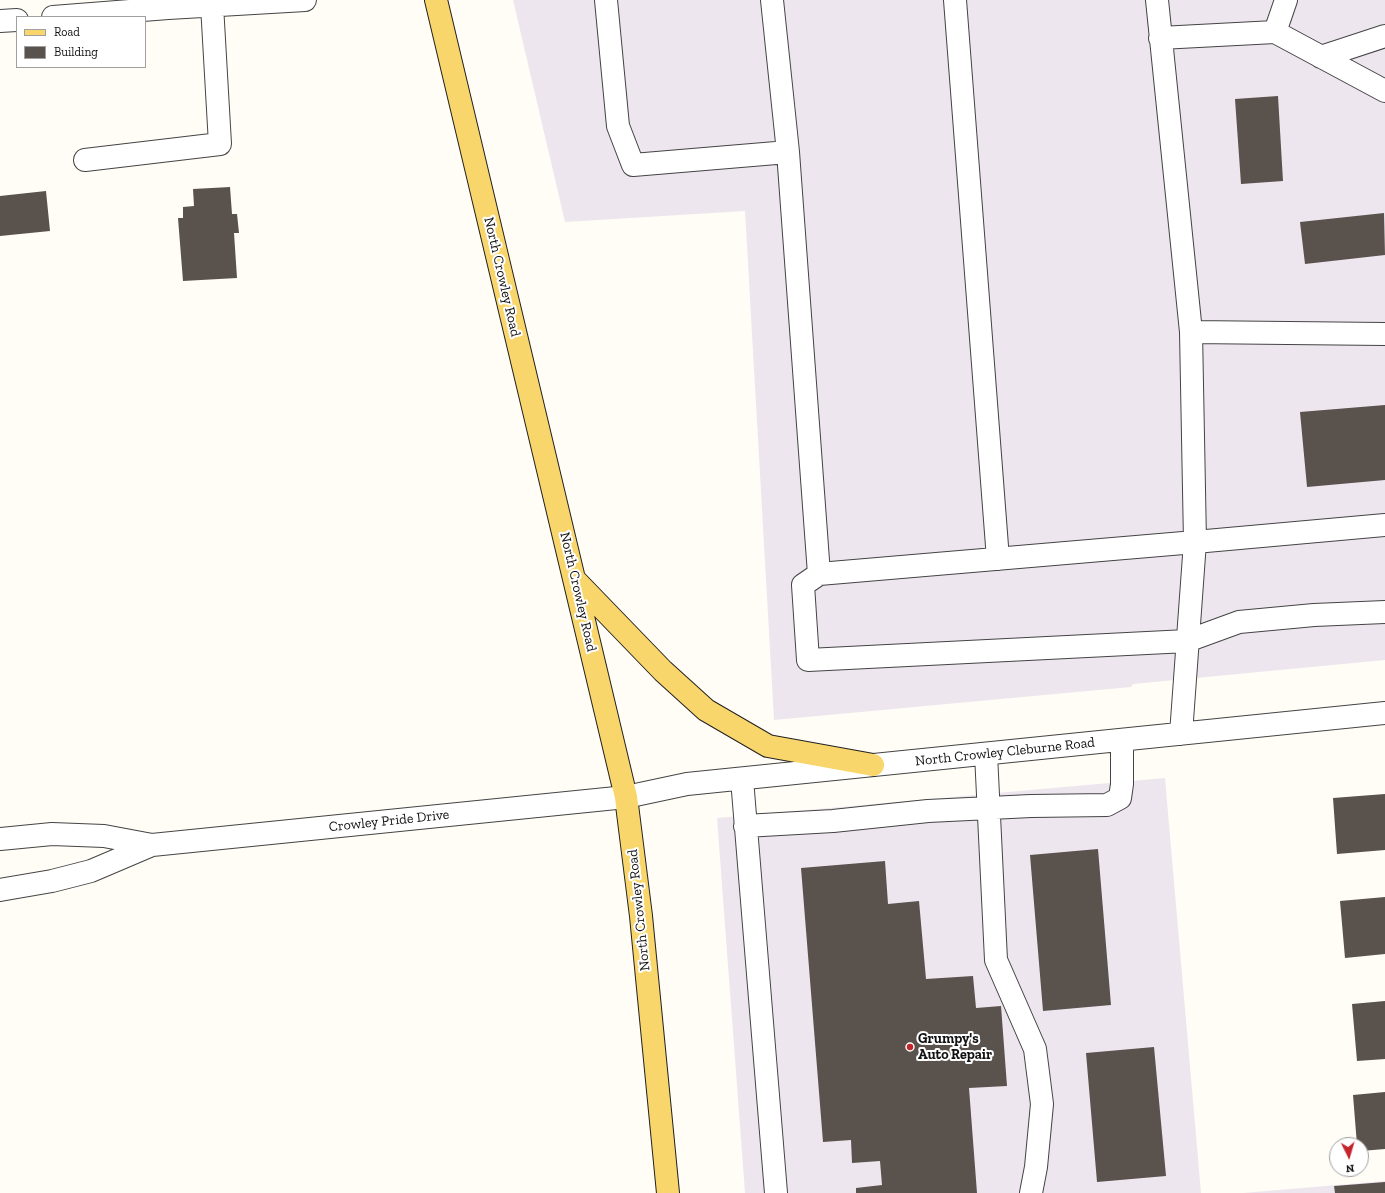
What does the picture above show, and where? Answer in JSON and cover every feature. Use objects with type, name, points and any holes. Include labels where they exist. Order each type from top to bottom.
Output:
[{"type":"main road","name":"North Crowley Road","points":[[436,0],[626,797],[641,916],[668,1193]]},
{"type":"main road","points":[[575,580],[663,671],[706,710],[768,746],[873,765]]},
{"type":"street","points":[[66,16],[212,5],[305,0]]},
{"type":"street","points":[[606,0],[618,126],[633,165],[788,152]]},
{"type":"street","points":[[772,0],[788,152],[818,574]]},
{"type":"street","points":[[955,0],[998,559]]},
{"type":"street","points":[[1157,0],[1191,332],[1196,542],[1187,641],[1181,734]]},
{"type":"street","points":[[1275,32],[1286,0]]},
{"type":"street","points":[[85,160],[220,144],[212,5]]},
{"type":"street","points":[[0,21],[16,20]]},
{"type":"street","points":[[1160,38],[1275,32],[1385,91]]},
{"type":"street","points":[[1321,57],[1385,36]]},
{"type":"street","points":[[1191,332],[1385,334]]},
{"type":"street","points":[[1385,525],[818,574],[803,585],[808,660],[1187,641],[1239,622],[1314,615],[1385,612]]},
{"type":"street","name":"North Crowley Cleburne Road","points":[[626,797],[687,784],[1385,713]]},
{"type":"street","points":[[746,826],[928,811],[988,808],[1107,806],[1120,798],[1122,784],[1122,740]]},
{"type":"street","points":[[986,754],[996,960],[1035,1049],[1042,1104],[1036,1167],[1031,1193]]},
{"type":"street","points":[[742,779],[776,1193]]},
{"type":"street","name":"Crowley Pride Drive","points":[[0,839],[52,834],[104,836],[152,845],[626,797]]},
{"type":"street","name":"Crowley Pride Drive","points":[[0,890],[52,881],[91,871],[152,845]]},
{"type":"shaded area","points":[[513,0],[1385,0],[1385,660],[1133,684],[1131,687],[774,720],[745,211],[565,222]]},
{"type":"shaded area","points":[[1165,778],[1201,1193],[745,1193],[717,818]]},
{"type":"shaded area","points":[[1385,1181],[1385,1193],[1243,1193]]},
{"type":"building","points":[[1278,96],[1283,181],[1241,184],[1235,99]]},
{"type":"building","points":[[230,187],[232,214],[237,214],[239,233],[234,233],[237,278],[183,281],[178,218],[183,218],[183,207],[194,206],[193,189]]},
{"type":"building","points":[[46,191],[50,231],[0,236],[0,196]]},
{"type":"building","points":[[1384,213],[1385,255],[1305,264],[1300,222]]},
{"type":"building","points":[[1385,405],[1385,480],[1307,487],[1300,412]]},
{"type":"building","points":[[1385,794],[1385,850],[1337,854],[1333,798]]},
{"type":"building","points":[[1098,849],[1111,1005],[1043,1011],[1030,855]]},
{"type":"building","name":"Grumpy's Auto Repair","points":[[885,861],[888,904],[919,901],[926,979],[973,976],[976,1008],[1001,1006],[1007,1086],[969,1088],[977,1193],[856,1193],[856,1188],[882,1185],[880,1161],[852,1163],[851,1140],[823,1142],[801,868]]},
{"type":"building","points":[[1385,897],[1385,954],[1345,958],[1340,901]]},
{"type":"building","points":[[1385,1001],[1385,1059],[1357,1061],[1352,1004]]},
{"type":"building","points":[[1154,1047],[1166,1176],[1097,1182],[1086,1053]]},
{"type":"building","points":[[1385,1092],[1385,1149],[1369,1150],[1369,1137],[1356,1137],[1353,1095]]},
{"type":"building","points":[[1385,1182],[1385,1193],[1335,1193],[1334,1186]]},
{"type":"place","name":"Grumpy's Auto Repair","points":[[910,1047]]}]
